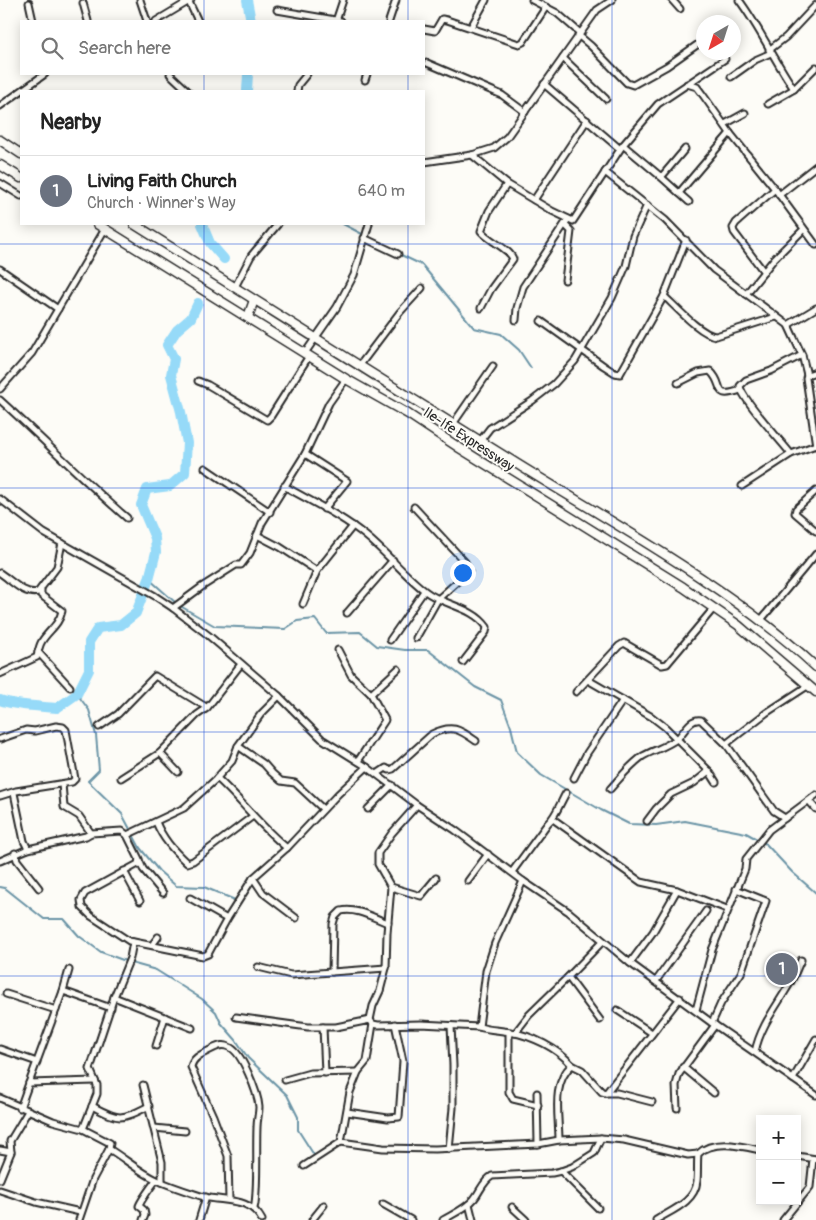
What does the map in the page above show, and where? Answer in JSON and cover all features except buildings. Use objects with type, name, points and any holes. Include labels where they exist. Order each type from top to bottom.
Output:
[{"type":"highway","points":[[0,140],[20,153]]},
{"type":"highway","points":[[0,165],[20,177]]},
{"type":"highway","name":"Ile-Ife Expressway","points":[[99,225],[346,379],[408,414],[683,587],[761,643],[816,692]]},
{"type":"highway","name":"Ile-Ife Expressway","points":[[136,225],[668,557],[728,597],[816,667]]},
{"type":"highway","points":[[248,317],[254,300]]},
{"type":"street","points":[[140,0],[147,20]]},
{"type":"street","points":[[338,20],[343,0]]},
{"type":"street","points":[[389,20],[396,0]]},
{"type":"street","points":[[471,27],[486,0]]},
{"type":"street","points":[[532,0],[566,20],[628,83],[633,85],[667,66],[696,46]]},
{"type":"street","points":[[425,162],[472,155],[494,148],[507,137],[597,10],[612,0]]},
{"type":"street","points":[[672,0],[680,9]]},
{"type":"street","points":[[739,0],[750,14],[770,52],[794,89]]},
{"type":"street","points":[[158,20],[190,1],[198,20]]},
{"type":"street","points":[[29,3],[33,20]]},
{"type":"street","points":[[83,3],[88,20]]},
{"type":"street","points":[[731,77],[770,52],[816,5]]},
{"type":"street","points":[[425,29],[435,31],[442,19],[519,44],[523,42],[546,7]]},
{"type":"street","points":[[277,10],[332,20]]},
{"type":"street","points":[[563,58],[606,99]]},
{"type":"street","points":[[472,155],[507,184],[573,221],[622,147],[658,104],[723,60]]},
{"type":"street","points":[[427,63],[502,94],[525,112]]},
{"type":"street","points":[[768,104],[794,89],[814,70]]},
{"type":"street","points":[[22,90],[43,75]]},
{"type":"street","points":[[171,75],[187,90]]},
{"type":"street","points":[[297,90],[298,85],[306,75]]},
{"type":"street","points":[[365,80],[368,75]]},
{"type":"street","points":[[544,84],[660,176],[689,202]]},
{"type":"street","points":[[686,84],[697,87],[816,245]]},
{"type":"street","points":[[0,106],[20,91]]},
{"type":"street","points":[[725,124],[745,113]]},
{"type":"street","points":[[534,200],[587,120]]},
{"type":"street","points":[[680,193],[730,133]]},
{"type":"street","points":[[660,176],[663,176],[686,149]]},
{"type":"street","points":[[779,195],[816,166]]},
{"type":"street","points":[[605,172],[647,205],[686,240],[714,270],[788,325],[802,356],[807,375],[816,445],[791,454],[742,486]]},
{"type":"street","points":[[0,183],[20,195]]},
{"type":"street","points":[[481,308],[491,289],[513,259],[512,255],[494,243],[481,231],[489,211],[507,184]]},
{"type":"street","points":[[764,272],[734,232],[734,228],[736,223],[775,189]]},
{"type":"street","points":[[480,441],[490,428],[532,401],[554,384],[564,375],[582,350],[612,298],[626,266],[633,236],[647,205]]},
{"type":"street","points":[[516,320],[517,308],[523,287],[568,219]]},
{"type":"street","points":[[235,287],[251,256],[277,225]]},
{"type":"street","points":[[198,382],[208,385],[266,420],[271,416],[315,337],[337,307],[354,275],[368,225]]},
{"type":"street","points":[[565,225],[571,231],[565,280]]},
{"type":"street","points":[[0,389],[32,354],[105,229]]},
{"type":"street","points":[[746,294],[803,230]]},
{"type":"street","points":[[364,237],[398,254]]},
{"type":"street","points":[[541,321],[615,373],[620,374],[664,296],[686,240]]},
{"type":"street","points":[[0,269],[58,309]]},
{"type":"street","points":[[360,365],[400,312],[422,288]]},
{"type":"street","points":[[664,296],[712,336],[776,317]]},
{"type":"street","points":[[788,325],[816,308]]},
{"type":"street","points":[[740,390],[740,386],[746,380],[771,371],[802,356]]},
{"type":"street","points":[[453,424],[493,366]]},
{"type":"street","points":[[678,382],[698,373],[710,371],[716,376],[723,394],[740,390]]},
{"type":"street","points":[[807,375],[816,372]]},
{"type":"street","points":[[173,608],[236,565],[241,565],[250,552],[257,535],[284,486],[305,454],[329,404],[346,379]]},
{"type":"street","points":[[740,390],[791,454]]},
{"type":"street","points":[[0,400],[127,518]]},
{"type":"street","points":[[305,454],[347,481],[324,509]]},
{"type":"street","points":[[205,468],[270,512]]},
{"type":"street","points":[[284,486],[353,526],[393,560],[424,591],[480,618],[487,627],[486,632],[463,662]]},
{"type":"street","points":[[816,491],[795,513],[816,531]]},
{"type":"street","points":[[1,502],[44,533],[173,608],[279,696],[322,739],[377,774],[569,912],[630,963],[713,1024],[816,1095]]},
{"type":"street","points":[[414,507],[468,566],[469,571],[438,599],[416,638]]},
{"type":"street","points":[[303,604],[317,571],[353,526]]},
{"type":"street","points":[[257,535],[280,547],[317,571]]},
{"type":"street","points":[[0,573],[21,589],[33,594],[38,592],[57,567],[62,543]]},
{"type":"street","points":[[760,621],[816,554]]},
{"type":"street","points":[[347,613],[393,560]]},
{"type":"street","points":[[0,674],[37,657],[40,644],[55,627],[60,618],[62,611],[41,595],[41,589]]},
{"type":"street","points":[[390,640],[424,591]]},
{"type":"street","points":[[576,692],[624,643],[664,665],[714,608]]},
{"type":"street","points":[[338,650],[351,675],[370,694],[385,720],[358,761]]},
{"type":"street","points":[[38,652],[70,688]]},
{"type":"street","points":[[121,778],[160,752],[206,707],[241,664]]},
{"type":"street","points":[[370,694],[398,669]]},
{"type":"street","points":[[99,727],[118,714],[155,676],[206,707]]},
{"type":"street","points":[[588,680],[652,717],[677,738],[709,771],[716,782]]},
{"type":"street","points":[[726,744],[766,713],[809,685]]},
{"type":"street","points":[[0,861],[28,849],[91,833],[122,831],[130,834],[184,808],[217,778],[232,761],[238,746],[261,714],[279,696]]},
{"type":"street","points":[[574,778],[587,753],[622,700]]},
{"type":"street","points":[[610,790],[627,769],[643,757],[677,738],[690,723],[698,719],[726,744],[774,811],[785,818]]},
{"type":"street","points":[[0,738],[26,730],[35,731],[56,726],[63,727],[66,730],[75,779],[72,782],[16,791],[0,796]]},
{"type":"street","points":[[377,774],[386,768],[389,770],[393,769],[432,734],[440,730],[459,729],[476,741]]},
{"type":"street","points":[[238,746],[264,764],[281,781],[295,783],[323,809]]},
{"type":"street","points":[[160,752],[178,772]]},
{"type":"street","points":[[139,859],[138,864],[85,893],[81,900],[82,907],[91,916],[133,942],[203,956],[208,954],[253,878],[287,848],[323,809],[367,767]]},
{"type":"street","points":[[648,821],[670,794],[694,783],[709,771]]},
{"type":"street","points":[[217,778],[270,834],[287,848]]},
{"type":"street","points":[[62,784],[64,807],[79,816],[91,833]]},
{"type":"street","points":[[368,809],[392,785]]},
{"type":"street","points":[[14,793],[24,842],[28,849]]},
{"type":"street","points":[[512,872],[548,823],[553,819],[555,811],[566,793]]},
{"type":"street","points":[[696,1010],[712,950],[727,909],[745,869],[746,859],[769,830],[816,795]]},
{"type":"street","points":[[809,801],[816,809]]},
{"type":"street","points":[[341,1142],[350,1092],[358,1072],[367,1061],[373,1006],[380,991],[386,968],[391,888],[378,864],[378,853],[392,833],[417,804]]},
{"type":"street","points":[[156,822],[162,835],[173,850],[187,863],[193,861],[253,816]]},
{"type":"street","points":[[553,819],[641,882],[677,890],[727,909]]},
{"type":"street","points":[[130,834],[143,869],[163,893]]},
{"type":"street","points":[[15,853],[17,860],[38,888]]},
{"type":"street","points":[[468,881],[488,854]]},
{"type":"street","points":[[124,871],[140,902]]},
{"type":"street","points":[[253,878],[263,893],[296,918]]},
{"type":"street","points":[[391,888],[421,896],[436,878]]},
{"type":"street","points":[[478,1027],[489,962],[498,935],[523,880]]},
{"type":"street","points":[[677,1108],[676,1085],[683,1067],[713,1024],[720,1004],[741,972],[766,901],[736,889]]},
{"type":"street","points":[[630,963],[653,932],[677,890]]},
{"type":"street","points":[[190,898],[227,919]]},
{"type":"street","points":[[332,972],[333,924],[335,917],[340,911],[360,912],[388,923]]},
{"type":"street","points":[[656,981],[706,911]]},
{"type":"street","points":[[152,945],[158,937]]},
{"type":"street","points":[[515,1033],[529,1015],[603,941]]},
{"type":"street","points":[[83,1129],[97,1094],[95,1080],[90,1069],[114,998],[128,965],[133,942]]},
{"type":"street","points":[[755,1052],[763,1026],[790,983],[801,960]]},
{"type":"street","points":[[258,967],[291,975],[386,968]]},
{"type":"street","points":[[20,1108],[63,991],[68,970]]},
{"type":"street","points":[[568,977],[600,1020]]},
{"type":"street","points":[[63,991],[112,1008]]},
{"type":"street","points":[[6,994],[56,1010]]},
{"type":"street","points":[[114,998],[192,1028]]},
{"type":"street","points":[[606,1093],[680,998]]},
{"type":"street","points":[[617,1010],[652,1032]]},
{"type":"street","points":[[236,1017],[308,1027],[371,1022],[478,1027],[515,1033],[555,1050],[572,1066],[582,1070],[602,1092],[617,1093],[652,1102]]},
{"type":"street","points":[[156,1046],[165,1018]]},
{"type":"street","points":[[347,1112],[399,1118],[403,1062],[395,1024]]},
{"type":"street","points":[[449,1149],[453,1108],[451,1026]]},
{"type":"street","points":[[323,1027],[325,1073]]},
{"type":"street","points":[[509,1032],[509,1092],[512,1099],[538,1105]]},
{"type":"street","points":[[793,1079],[816,1039]]},
{"type":"street","points":[[229,1200],[228,1156],[213,1116],[191,1067],[192,1062],[197,1057],[220,1045],[230,1047],[240,1057],[255,1090],[259,1106],[258,1167],[254,1208]]},
{"type":"street","points":[[0,1049],[37,1062]]},
{"type":"street","points":[[559,1140],[559,1085],[563,1076],[572,1066]]},
{"type":"street","points":[[683,1067],[714,1093]]},
{"type":"street","points":[[285,1080],[310,1073],[358,1072]]},
{"type":"street","points":[[30,1083],[95,1080]]},
{"type":"street","points":[[143,1085],[162,1162],[162,1182]]},
{"type":"street","points":[[537,1093],[538,1144]]},
{"type":"street","points":[[0,1098],[53,1122],[83,1129],[110,1144],[96,1172],[80,1212],[79,1220]]},
{"type":"street","points":[[92,1106],[110,1116],[126,1117],[149,1106]]},
{"type":"street","points":[[0,1179],[10,1152],[10,1141],[28,1111]]},
{"type":"street","points":[[154,1128],[184,1131]]},
{"type":"street","points":[[443,1220],[470,1204],[486,1180],[492,1176],[561,1171],[572,1167],[594,1153],[601,1138]]},
{"type":"street","points":[[304,1166],[341,1142],[382,1148],[449,1149],[601,1138],[624,1140],[688,1154],[698,1154],[702,1150],[717,1145],[756,1150]]},
{"type":"street","points":[[109,1149],[156,1180],[206,1197],[229,1200],[254,1208],[262,1220]]},
{"type":"street","points":[[0,1150],[10,1152]]},
{"type":"street","points":[[656,1220],[679,1207],[694,1192],[697,1181],[698,1154]]},
{"type":"street","points":[[782,1220],[810,1187],[815,1159],[801,1157]]},
{"type":"street","points":[[561,1171],[598,1208]]},
{"type":"street","points":[[143,1220],[144,1210],[138,1206],[156,1180]]},
{"type":"street","points":[[0,1190],[36,1202],[80,1212]]},
{"type":"street","points":[[199,1220],[206,1197]]},
{"type":"street","points":[[383,1204],[411,1220]]},
{"type":"street","points":[[470,1204],[474,1220]]},
{"type":"street","points":[[312,1220],[324,1205]]},
{"type":"street","points":[[512,1207],[526,1220]]},
{"type":"waterway","points":[[247,0],[251,20]]},
{"type":"waterway","points":[[247,90],[248,75]]},
{"type":"waterway","points":[[202,225],[210,243],[224,259]]},
{"type":"waterway","points":[[345,225],[364,235]]},
{"type":"waterway","points":[[399,254],[422,265],[474,328],[501,334],[519,350],[531,368]]},
{"type":"waterway","points":[[0,700],[20,705],[57,708],[77,694],[89,670],[89,642],[98,628],[121,625],[136,613],[149,579],[156,552],[155,538],[141,505],[147,489],[170,486],[185,473],[187,443],[171,375],[174,359],[167,345],[177,330],[191,318],[198,303]]},
{"type":"waterway","points":[[149,579],[176,603]]},
{"type":"waterway","points":[[182,607],[215,626],[285,629],[297,621],[315,619],[326,633],[360,632],[377,646],[405,650],[428,650],[475,687],[501,700],[511,727],[517,752],[541,775],[629,824],[656,825],[685,821],[746,833],[766,844],[792,872],[816,893]]},
{"type":"waterway","points":[[77,694],[89,710],[96,735],[99,770],[88,781],[122,814],[140,848],[159,871],[176,886],[204,887],[235,900]]},
{"type":"waterway","points":[[0,887],[5,888],[44,919],[64,919],[79,936],[101,952],[156,970],[202,999],[216,1012],[221,1023],[248,1058],[287,1095],[298,1117],[298,1130],[314,1155]]},
{"type":"place","name":"Living Faith Church","points":[[782,969]]}]
